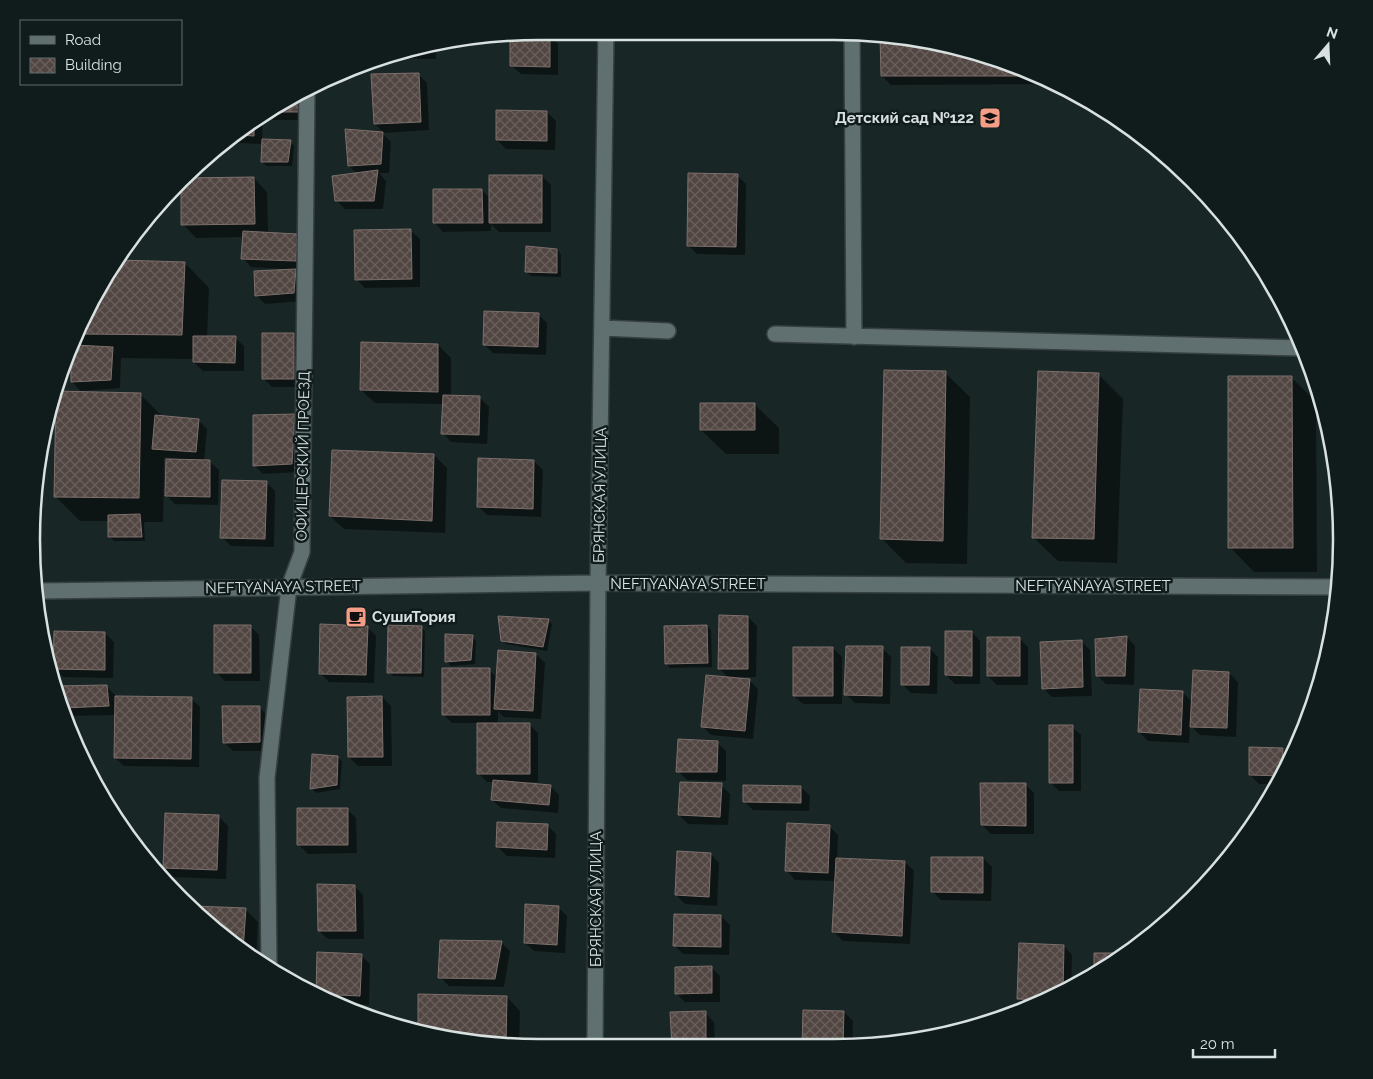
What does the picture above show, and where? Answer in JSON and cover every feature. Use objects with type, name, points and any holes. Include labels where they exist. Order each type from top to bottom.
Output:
[{"type":"street","name":"БРЯНСКАЯ УЛИЦА","points":[[595,1039],[598,583],[606,40]]},
{"type":"street","points":[[852,41],[854,337]]},
{"type":"street","name":"ОФИЦЕРСКИЙ ПРОЕЗД","points":[[269,959],[267,778],[289,587],[302,552],[307,98]]},
{"type":"street","points":[[603,328],[668,331]]},
{"type":"street","points":[[775,334],[1295,348]]},
{"type":"street","name":"NEFTYANAYA STREET","points":[[43,591],[598,583],[1331,587]]},
{"type":"building","points":[[550,40],[550,67],[510,66],[510,41]]},
{"type":"building","points":[[880,42],[899,44],[963,57],[1019,76],[881,76]]},
{"type":"building","points":[[419,73],[421,122],[374,124],[371,74]]},
{"type":"building","points":[[306,99],[305,112],[282,112]]},
{"type":"building","points":[[496,110],[547,111],[547,141],[496,140]]},
{"type":"building","points":[[345,129],[383,132],[381,164],[348,166]]},
{"type":"building","points":[[254,130],[254,136],[246,135]]},
{"type":"building","points":[[262,139],[291,140],[288,162],[261,162]]},
{"type":"building","points":[[378,170],[374,201],[335,201],[332,176]]},
{"type":"building","points":[[688,173],[738,174],[736,247],[687,246]]},
{"type":"building","points":[[489,175],[542,175],[542,223],[489,223]]},
{"type":"building","points":[[254,177],[255,224],[181,225],[181,191],[195,178]]},
{"type":"building","points":[[433,189],[482,189],[483,223],[433,223]]},
{"type":"building","points":[[411,229],[412,279],[355,280],[354,230]]},
{"type":"building","points":[[243,231],[297,234],[296,261],[241,259]]},
{"type":"building","points":[[526,246],[557,249],[557,273],[525,272]]},
{"type":"building","points":[[125,260],[185,262],[182,335],[85,334],[107,290]]},
{"type":"building","points":[[296,269],[294,293],[255,296],[254,271]]},
{"type":"building","points":[[484,311],[539,313],[538,347],[483,345]]},
{"type":"building","points":[[262,333],[294,333],[294,379],[262,379]]},
{"type":"building","points":[[193,336],[236,336],[235,363],[193,362]]},
{"type":"building","points":[[361,342],[438,344],[438,392],[360,390]]},
{"type":"building","points":[[79,345],[113,347],[111,380],[71,382],[71,368]]},
{"type":"building","points":[[884,370],[946,371],[943,541],[880,539]]},
{"type":"building","points":[[1038,371],[1099,373],[1094,539],[1032,538]]},
{"type":"building","points":[[1228,376],[1292,376],[1293,548],[1228,548]]},
{"type":"building","points":[[63,391],[141,393],[139,498],[54,497],[56,417]]},
{"type":"building","points":[[443,395],[480,396],[479,435],[441,434]]},
{"type":"building","points":[[700,403],[755,403],[755,430],[700,430]]},
{"type":"building","points":[[295,414],[292,464],[253,466],[253,415]]},
{"type":"building","points":[[155,415],[199,419],[196,452],[152,449]]},
{"type":"building","points":[[332,450],[434,454],[432,521],[329,516]]},
{"type":"building","points":[[478,458],[534,460],[533,509],[477,507]]},
{"type":"building","points":[[166,459],[210,460],[210,497],[165,496]]},
{"type":"building","points":[[222,480],[267,481],[265,539],[220,538]]},
{"type":"building","points":[[140,514],[142,537],[108,537],[108,515]]},
{"type":"building","points":[[719,615],[748,616],[748,669],[718,669]]},
{"type":"building","points":[[498,616],[549,619],[543,647],[501,641]]},
{"type":"building","points":[[320,624],[368,626],[366,675],[319,674]]},
{"type":"building","points":[[214,625],[251,625],[251,673],[214,673]]},
{"type":"building","points":[[388,625],[422,626],[421,673],[387,673]]},
{"type":"building","points":[[707,625],[708,663],[665,664],[664,626]]},
{"type":"building","points":[[54,631],[105,632],[105,670],[57,669],[53,653]]},
{"type":"building","points":[[945,631],[972,631],[972,676],[945,675]]},
{"type":"building","points":[[445,634],[473,635],[471,660],[445,662]]},
{"type":"building","points":[[1127,636],[1125,676],[1096,676],[1095,639]]},
{"type":"building","points":[[987,637],[1020,637],[1020,676],[987,676]]},
{"type":"building","points":[[1082,640],[1083,687],[1042,689],[1040,642]]},
{"type":"building","points":[[846,646],[883,646],[882,696],[844,695]]},
{"type":"building","points":[[793,647],[833,647],[833,696],[793,696]]},
{"type":"building","points":[[901,647],[930,647],[929,685],[901,685]]},
{"type":"building","points":[[498,650],[536,653],[533,711],[494,709]]},
{"type":"building","points":[[442,668],[490,668],[490,715],[442,715]]},
{"type":"building","points":[[1193,670],[1229,672],[1227,728],[1190,727]]},
{"type":"building","points":[[706,675],[750,679],[745,731],[701,727]]},
{"type":"building","points":[[107,685],[109,706],[70,708],[62,686]]},
{"type":"building","points":[[1140,689],[1183,691],[1181,735],[1138,732]]},
{"type":"building","points":[[115,696],[192,697],[191,759],[114,758]]},
{"type":"building","points":[[382,696],[383,757],[348,757],[347,697]]},
{"type":"building","points":[[222,706],[260,706],[260,742],[223,743]]},
{"type":"building","points":[[477,723],[530,723],[530,774],[477,774]]},
{"type":"building","points":[[1049,725],[1073,725],[1073,783],[1049,783]]},
{"type":"building","points":[[678,739],[718,741],[717,772],[676,772]]},
{"type":"building","points":[[1249,747],[1283,748],[1283,756],[1273,776],[1249,775]]},
{"type":"building","points":[[312,754],[338,756],[337,785],[310,789]]},
{"type":"building","points":[[493,780],[551,785],[549,805],[491,800]]},
{"type":"building","points":[[680,782],[722,783],[720,817],[678,815]]},
{"type":"building","points":[[980,783],[1026,783],[1026,826],[981,825]]},
{"type":"building","points":[[743,785],[801,786],[801,803],[743,802]]},
{"type":"building","points":[[297,808],[348,808],[348,845],[297,845]]},
{"type":"building","points":[[165,813],[219,815],[217,870],[163,868]]},
{"type":"building","points":[[497,822],[548,824],[547,850],[496,847]]},
{"type":"building","points":[[787,823],[830,825],[828,873],[785,871]]},
{"type":"building","points":[[677,851],[711,853],[709,897],[675,895]]},
{"type":"building","points":[[931,857],[983,857],[983,893],[931,892]]},
{"type":"building","points":[[836,858],[905,861],[902,936],[832,932]]},
{"type":"building","points":[[317,884],[355,885],[356,931],[318,931]]},
{"type":"building","points":[[525,904],[559,906],[557,945],[524,943]]},
{"type":"building","points":[[200,906],[246,908],[244,942]]},
{"type":"building","points":[[674,914],[721,915],[721,947],[673,946]]},
{"type":"building","points":[[440,940],[502,941],[495,979],[438,978]]},
{"type":"building","points":[[1019,943],[1064,945],[1063,982],[1028,999],[1017,999]]},
{"type":"building","points":[[317,952],[362,954],[360,996],[335,995],[316,986]]},
{"type":"building","points":[[1094,953],[1114,953],[1111,955],[1094,965]]},
{"type":"building","points":[[712,966],[712,993],[675,994],[675,967]]},
{"type":"building","points":[[418,994],[507,996],[506,1038],[474,1035],[418,1024]]},
{"type":"building","points":[[803,1010],[844,1011],[843,1039],[802,1039]]},
{"type":"building","points":[[706,1011],[706,1039],[672,1039],[670,1012]]},
{"type":"place","name":"Детский сад №122","points":[[990,118]]},
{"type":"place","name":"СушиТория","points":[[356,617]]}]
